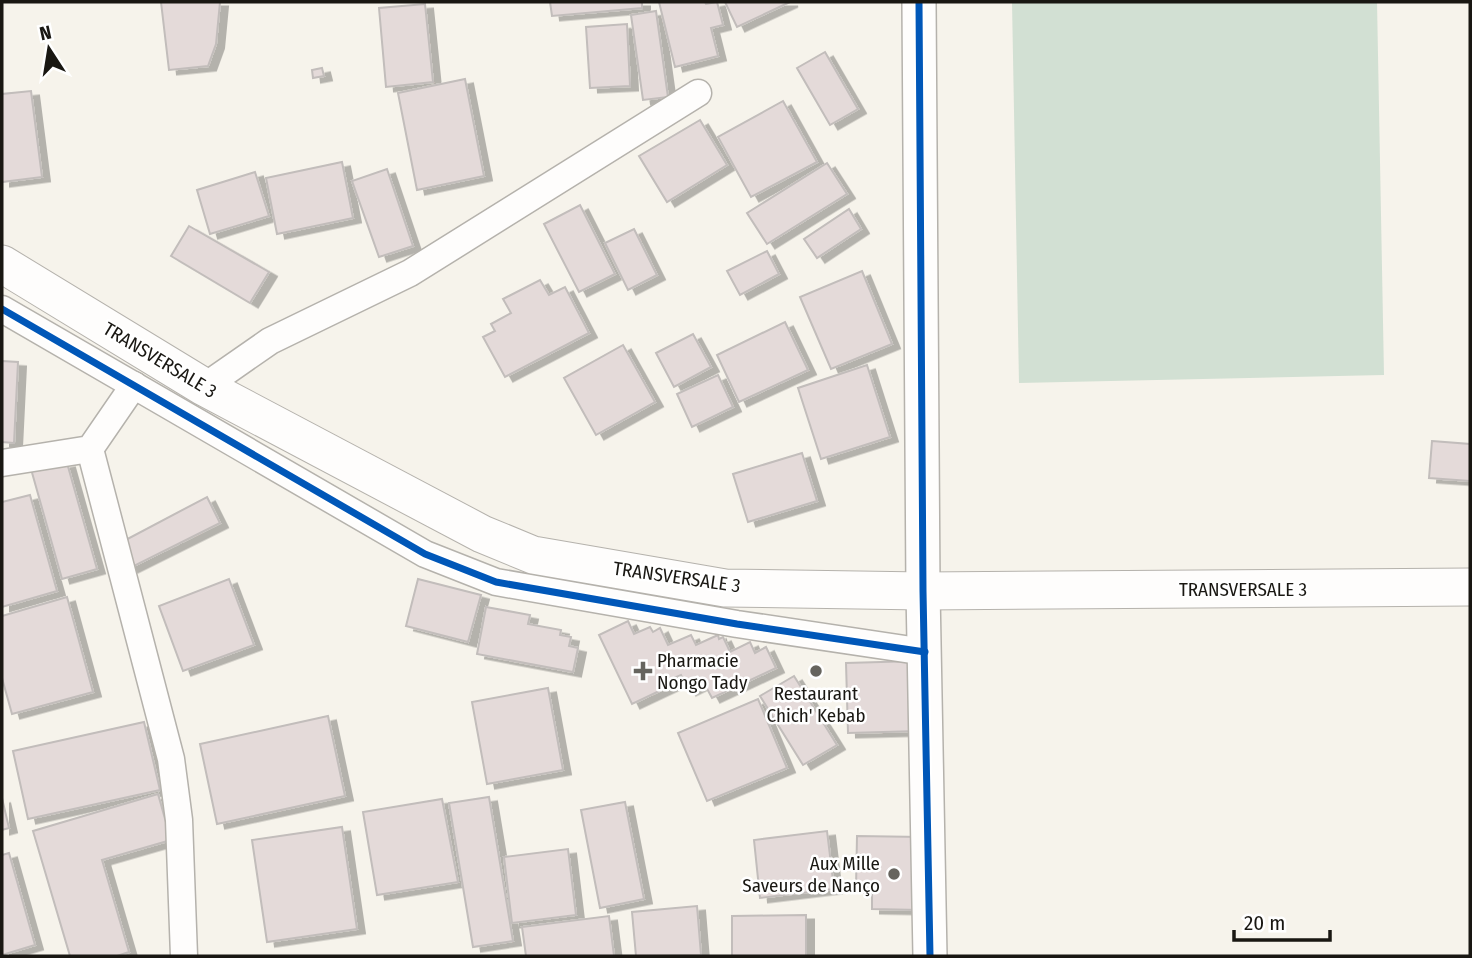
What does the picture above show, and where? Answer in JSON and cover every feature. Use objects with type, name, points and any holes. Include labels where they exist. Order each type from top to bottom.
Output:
[{"type":"main road","name":"TRANSVERSALE 3","points":[[2,264],[204,387],[482,534],[533,555],[725,587],[923,591],[1470,587]]},
{"type":"street","points":[[919,2],[923,591],[930,956]]},
{"type":"street","points":[[204,387],[270,341],[410,273],[698,93]]},
{"type":"street","points":[[2,309],[425,554],[496,582],[737,624],[925,652]]},
{"type":"street","points":[[2,463],[90,449],[134,385]]},
{"type":"street","points":[[90,449],[171,759],[179,820],[184,956]]},
{"type":"green space","points":[[1012,2],[1377,2],[1384,375],[1019,383]]},
{"type":"building","points":[[161,2],[220,2],[216,44],[208,66],[169,70]]},
{"type":"building","points":[[550,2],[642,2],[642,8],[552,16]]},
{"type":"building","points":[[659,2],[717,2],[723,25],[711,28],[718,56],[675,67]]},
{"type":"building","points":[[725,2],[790,2],[737,27]]},
{"type":"building","points":[[425,4],[433,82],[386,87],[379,8]]},
{"type":"building","points":[[656,11],[668,97],[643,100],[631,15]]},
{"type":"building","points":[[627,24],[630,86],[590,88],[586,27]]},
{"type":"building","points":[[825,52],[858,109],[830,125],[797,68]]},
{"type":"building","points":[[322,68],[324,76],[313,78],[312,70]]},
{"type":"building","points":[[465,79],[484,176],[417,190],[398,93]]},
{"type":"building","points":[[31,91],[42,177],[2,182],[2,94]]},
{"type":"building","points":[[783,101],[817,162],[751,197],[718,137]]},
{"type":"building","points":[[700,120],[727,165],[667,202],[639,156]]},
{"type":"building","points":[[342,162],[353,218],[277,234],[266,178]]},
{"type":"building","points":[[827,163],[847,194],[767,244],[747,213]]},
{"type":"building","points":[[387,169],[413,246],[379,257],[352,181]]},
{"type":"building","points":[[255,172],[269,216],[210,234],[197,190]]},
{"type":"building","points":[[580,205],[615,274],[579,292],[544,224]]},
{"type":"building","points":[[849,209],[861,229],[817,258],[804,239]]},
{"type":"building","points":[[189,226],[269,272],[250,303],[171,256]]},
{"type":"building","points":[[634,229],[657,275],[628,290],[605,243]]},
{"type":"building","points":[[767,251],[779,274],[740,295],[727,271]]},
{"type":"building","points":[[862,271],[892,344],[831,369],[800,297]]},
{"type":"building","points":[[540,280],[549,295],[565,287],[589,333],[505,377],[483,337],[495,331],[491,324],[511,313],[503,299]]},
{"type":"building","points":[[785,322],[808,370],[739,402],[717,355]]},
{"type":"building","points":[[693,334],[711,367],[674,387],[656,353]]},
{"type":"building","points":[[623,345],[655,402],[596,435],[564,378]]},
{"type":"building","points":[[2,361],[18,362],[14,443],[2,442]]},
{"type":"building","points":[[867,365],[890,437],[821,459],[798,388]]},
{"type":"building","points":[[718,375],[733,407],[692,427],[677,394]]},
{"type":"building","points":[[1432,441],[1470,444],[1470,481],[1429,478]]},
{"type":"building","points":[[802,453],[817,501],[748,522],[733,474]]},
{"type":"building","points":[[67,463],[97,569],[62,579],[31,469]]},
{"type":"building","points":[[30,495],[57,591],[2,607],[2,502]]},
{"type":"building","points":[[207,497],[220,523],[130,568],[118,544]]},
{"type":"building","points":[[229,579],[254,645],[183,671],[159,606]]},
{"type":"building","points":[[418,579],[481,595],[468,642],[406,626]]},
{"type":"building","points":[[67,597],[93,692],[12,714],[2,678],[2,616]]},
{"type":"building","points":[[486,607],[530,615],[528,624],[561,630],[560,635],[571,637],[569,646],[578,648],[573,672],[477,654]]},
{"type":"building","points":[[628,621],[634,634],[650,627],[653,632],[660,628],[668,645],[691,635],[696,645],[718,635],[719,639],[723,637],[730,652],[750,642],[755,653],[766,647],[776,668],[712,698],[704,683],[688,691],[681,675],[669,680],[672,685],[632,704],[599,635]]},
{"type":"building","points":[[916,661],[918,731],[848,733],[846,663]]},
{"type":"building","points":[[794,676],[837,745],[803,765],[760,696]]},
{"type":"building","points":[[548,688],[563,770],[487,784],[472,702]]},
{"type":"building","points":[[758,699],[787,768],[707,801],[678,733]]},
{"type":"building","points":[[328,716],[345,796],[217,824],[200,744]]},
{"type":"building","points":[[144,722],[160,790],[28,819],[13,751]]},
{"type":"building","points":[[158,794],[171,840],[102,860],[129,952],[117,956],[70,956],[33,831]]},
{"type":"building","points":[[489,797],[513,941],[473,947],[449,803]]},
{"type":"building","points":[[2,798],[9,828],[2,830]]},
{"type":"building","points":[[442,799],[458,882],[377,895],[363,812]]},
{"type":"building","points":[[625,802],[644,899],[600,908],[581,810]]},
{"type":"building","points":[[342,827],[357,929],[267,942],[252,840]]},
{"type":"building","points":[[827,831],[834,889],[760,898],[754,840]]},
{"type":"building","points":[[857,836],[922,837],[920,910],[872,909],[872,889],[856,888]]},
{"type":"building","points":[[568,849],[576,915],[512,923],[504,857]]},
{"type":"building","points":[[9,853],[35,945],[2,955],[2,855]]},
{"type":"building","points":[[697,906],[701,955],[636,956],[632,912]]},
{"type":"building","points":[[806,915],[806,956],[732,956],[732,916]]},
{"type":"building","points":[[609,916],[614,956],[526,956],[522,927]]},
{"type":"cycle path","points":[[919,2],[923,591],[930,956]]},
{"type":"cycle path","points":[[2,309],[425,554],[496,582],[737,624],[925,652]]},
{"type":"place","name":"Pharmacie Nongo Tady","points":[[643,671]]},
{"type":"place","name":"Restaurant Chich' Kebab","points":[[816,671]]},
{"type":"place","name":"Aux Mille Saveurs de Nanço","points":[[894,874]]}]
